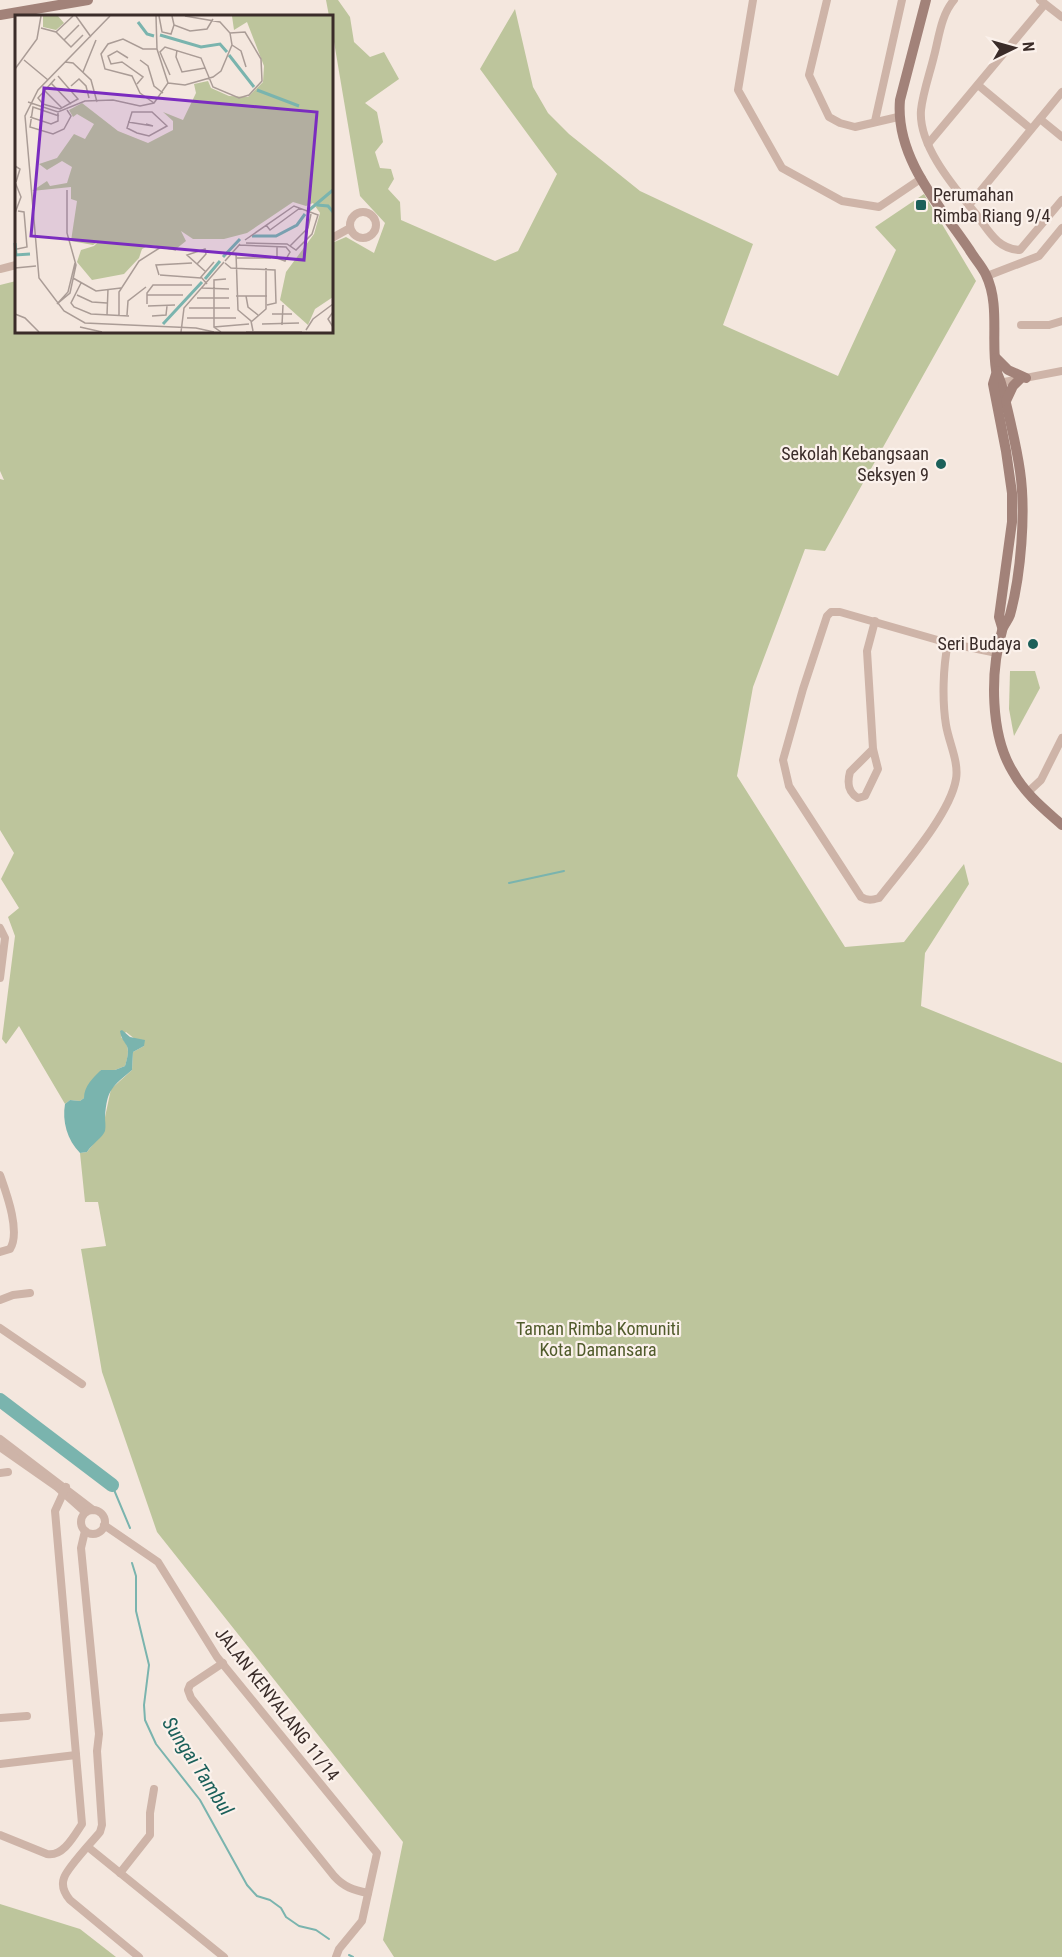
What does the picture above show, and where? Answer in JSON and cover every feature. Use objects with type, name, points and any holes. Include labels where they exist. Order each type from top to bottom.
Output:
[{"type":"street","points":[[0,15],[88,0]]},
{"type":"street","points":[[753,0],[738,90],[782,168],[842,201],[879,207],[922,178]]},
{"type":"street","points":[[827,0],[809,75],[829,117],[855,127],[898,117]]},
{"type":"street","points":[[875,121],[902,0]]},
{"type":"street","points":[[926,0],[900,100],[898,117],[905,148],[922,178],[987,276],[992,300],[997,384],[1012,493],[1009,618],[1002,627],[996,653],[994,693],[997,731],[1011,770],[1027,793],[1062,825]]},
{"type":"street","points":[[954,0],[944,17],[921,111],[928,144],[941,170],[1001,246],[1010,249],[1020,250],[1062,200]]},
{"type":"street","points":[[928,144],[1043,2],[1062,17]]},
{"type":"street","points":[[978,85],[1031,129]]},
{"type":"street","points":[[969,205],[1062,92]]},
{"type":"street","points":[[1040,119],[1062,137]]},
{"type":"street","points":[[333,237],[350,228]]},
{"type":"street","points":[[987,276],[1039,256],[1062,228]]},
{"type":"street","points":[[0,269],[15,265]]},
{"type":"street","points":[[1021,325],[1048,325],[1062,321]]},
{"type":"street","points":[[996,358],[1008,370],[1023,379]]},
{"type":"street","points":[[997,384],[1062,371]]},
{"type":"street","points":[[1006,403],[1009,392],[1023,379]]},
{"type":"street","points":[[997,384],[1006,403],[1023,492],[1023,518],[1011,574]]},
{"type":"street","points":[[948,643],[945,661],[946,724],[956,763],[956,781],[946,806],[933,827],[879,898],[867,900],[861,897],[789,786],[783,760],[827,616],[831,612],[840,612],[948,643],[996,653]]},
{"type":"street","points":[[873,748],[850,772],[849,788],[858,798],[864,796],[878,769],[873,748],[867,651],[875,621]]},
{"type":"street","points":[[1027,793],[1041,780],[1062,738]]},
{"type":"street","points":[[0,928],[5,938],[0,978]]},
{"type":"street","points":[[0,1175],[9,1198],[14,1238],[10,1249],[0,1252]]},
{"type":"street","points":[[0,1300],[30,1293]]},
{"type":"street","points":[[0,1328],[82,1384]]},
{"type":"street","points":[[0,1439],[89,1511],[101,1513],[105,1520],[100,1532],[96,1534],[85,1531]]},
{"type":"street","points":[[0,1447],[64,1490]]},
{"type":"street","points":[[0,1835],[54,1855],[63,1849],[82,1824],[55,1511],[64,1490]]},
{"type":"street","points":[[89,1511],[80,1522],[85,1531],[81,1548],[99,1734],[97,1751],[102,1825],[100,1832],[64,1876],[65,1895],[139,1957]]},
{"type":"street","name":"JALAN KENYALANG 11/14","points":[[104,1525],[158,1562],[223,1663],[377,1853],[368,1893]]},
{"type":"street","points":[[223,1663],[190,1684],[188,1690],[191,1698],[342,1885],[368,1893],[362,1921],[339,1949],[336,1957]]},
{"type":"street","points":[[0,1718],[27,1716]]},
{"type":"street","points":[[0,1764],[76,1755]]},
{"type":"street","points":[[120,1873],[150,1835],[150,1813],[154,1789]]},
{"type":"street","points":[[88,1847],[224,1957]]},
{"type":"green space","name":"Taman Rimba Komuniti Kota Damansara","points":[[326,0],[338,0],[350,17],[354,42],[370,57],[384,52],[399,79],[365,103],[377,112],[383,142],[375,152],[380,168],[391,169],[394,179],[388,189],[400,202],[401,220],[495,261],[518,251],[557,174],[480,69],[515,9],[533,87],[548,113],[569,134],[640,191],[753,244],[723,325],[838,376],[896,250],[875,227],[924,194],[976,281],[825,551],[805,549],[753,687],[737,776],[845,947],[904,942],[964,864],[969,884],[925,953],[921,1006],[1062,1063],[1062,1957],[394,1957],[383,1940],[403,1842],[157,1532],[102,1372],[81,1249],[106,1246],[98,1202],[85,1202],[80,1153],[87,1152],[105,1129],[111,1089],[132,1070],[133,1052],[144,1046],[126,1032],[121,1037],[128,1050],[125,1066],[115,1070],[101,1070],[84,1098],[80,1101],[70,1100],[65,1104],[19,1026],[6,1044],[2,1039],[15,936],[8,917],[19,908],[1,879],[14,853],[0,830],[0,479],[4,480],[0,471],[0,285],[15,281],[15,333],[333,333],[333,243],[346,237],[374,253],[385,223],[360,196],[333,36],[333,15],[329,15]]},
{"type":"green space","points":[[1010,671],[1035,671],[1040,688],[1014,736],[1009,709]]},
{"type":"green space","points":[[0,1904],[80,1929],[116,1957],[0,1957]]},
{"type":"water","points":[[122,1030],[130,1037],[145,1040],[144,1046],[133,1052],[132,1070],[115,1085],[109,1094],[104,1133],[87,1152],[80,1153],[66,1130],[65,1104],[70,1100],[80,1101],[84,1098],[87,1086],[101,1070],[115,1070],[125,1066],[128,1048],[121,1036],[120,1031]]},
{"type":"waterway","points":[[509,883],[564,871]]},
{"type":"waterway","name":"Sungai Tambul","points":[[0,1400],[112,1485]]},
{"type":"waterway","name":"Sungai Tambul","points":[[112,1485],[130,1528]]},
{"type":"waterway","name":"Sungai Tambul","points":[[132,1563],[136,1576],[136,1611],[149,1665],[144,1705],[145,1720],[156,1744],[200,1800],[247,1885],[257,1896],[270,1900],[281,1908],[286,1917],[299,1926],[316,1930],[329,1939]]},
{"type":"waterway","name":"Sungai Tambul","points":[[349,1955],[353,1957]]},
{"type":"place","name":"Perumahan Rimba Riang 9/4","points":[[921,205]]},
{"type":"place","name":"Sekolah Kebangsaan Seksyen 9","points":[[941,464]]},
{"type":"place","name":"Seri Budaya","points":[[1033,644]]}]
